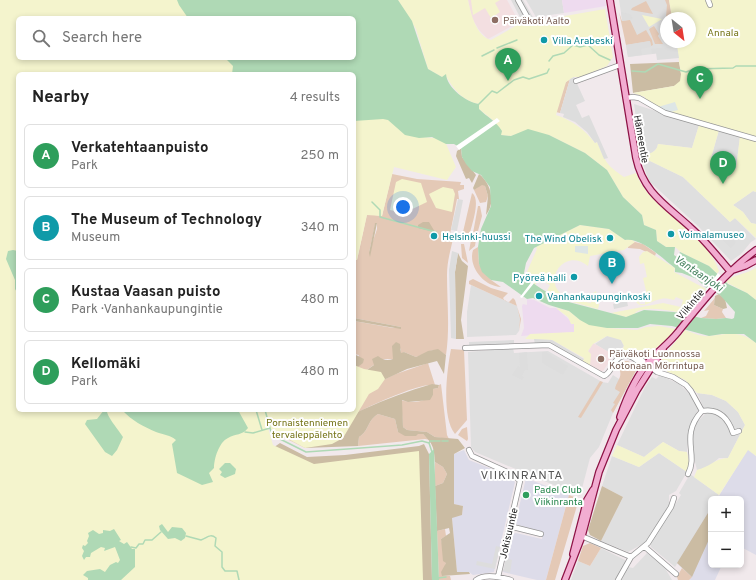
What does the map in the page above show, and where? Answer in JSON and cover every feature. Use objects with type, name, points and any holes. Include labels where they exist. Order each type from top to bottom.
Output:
[{"type":"main road","name":"Hämeentie","points":[[610,0],[636,158],[643,181],[653,195],[705,242],[730,271]]},
{"type":"main road","name":"Viikintie","points":[[564,580],[580,535],[588,500],[595,486],[606,453],[619,423],[648,366],[677,334],[723,278],[756,250]]},
{"type":"main road","points":[[730,271],[746,266],[756,260]]},
{"type":"street","points":[[518,0],[528,18]]},
{"type":"street","points":[[708,0],[710,6]]},
{"type":"street","points":[[576,80],[620,65]]},
{"type":"street","points":[[626,98],[633,97],[644,100],[665,113],[756,139]]},
{"type":"street","points":[[465,348],[549,345],[604,376],[608,373],[616,360],[622,356],[628,356],[636,360],[640,359],[661,374],[677,379],[686,385],[702,411]]},
{"type":"street","points":[[688,474],[691,468],[689,438],[691,429],[695,420],[702,411],[712,410],[718,412],[729,422],[733,433],[739,431]]},
{"type":"street","name":"Jokisuuntie","points":[[469,450],[472,456],[519,479],[520,483],[498,577]]},
{"type":"street","points":[[618,580],[631,557],[645,547],[674,498]]},
{"type":"street","points":[[509,526],[541,534]]},
{"type":"street","points":[[580,535],[631,557]]},
{"type":"street","points":[[645,547],[676,574]]},
{"type":"street","points":[[476,580],[481,577],[498,577],[511,580]]},
{"type":"shaded area","name":"Päiväkoti Aalto","points":[[468,0],[507,0],[519,22],[488,39],[479,30],[472,18]]},
{"type":"shaded area","points":[[511,0],[523,0],[534,19],[522,21]]},
{"type":"shaded area","points":[[526,0],[562,0],[564,13],[536,17]]},
{"type":"shaded area","points":[[562,0],[605,0],[606,6],[564,13]]},
{"type":"shaded area","points":[[619,0],[669,0],[671,12],[660,12],[660,48],[677,48],[677,51],[628,57]]},
{"type":"shaded area","points":[[621,12],[630,14],[633,19],[622,21]]},
{"type":"shaded area","points":[[650,41],[651,47],[641,49],[642,55],[628,57],[626,45]]},
{"type":"shaded area","points":[[677,48],[679,58],[657,60],[656,53],[652,54],[651,49]]},
{"type":"shaded area","points":[[679,62],[681,74],[699,71],[674,86],[633,93],[630,64]]},
{"type":"shaded area","points":[[574,77],[585,101],[576,105],[582,118],[589,115],[608,158],[604,159],[597,142],[595,143],[587,132],[575,122],[563,117],[564,114],[560,113],[570,79]]},
{"type":"shaded area","points":[[675,102],[678,110],[667,113],[658,107]]},
{"type":"shaded area","points":[[634,104],[699,125],[692,148],[658,144],[657,148],[646,159],[642,160]]},
{"type":"shaded area","points":[[719,130],[740,136],[736,169],[715,165],[711,158]]},
{"type":"shaded area","points":[[461,148],[462,157],[476,175],[472,183],[469,178],[466,179],[456,156],[457,151]]},
{"type":"shaded area","points":[[650,161],[683,177],[730,222],[735,218],[756,239],[751,242],[741,254],[731,261],[698,226],[649,181],[643,164]]},
{"type":"shaded area","points":[[479,174],[487,183],[491,193],[491,205],[486,215],[488,196],[485,186],[482,185],[474,190],[473,188]]},
{"type":"shaded area","points":[[753,191],[756,192],[756,224],[751,223],[743,212],[733,205]]},
{"type":"shaded area","points":[[458,199],[463,200],[457,231],[451,230]]},
{"type":"shaded area","points":[[423,222],[429,222],[435,232],[418,228],[418,225]]},
{"type":"shaded area","points":[[375,223],[377,223],[370,257],[369,253]]},
{"type":"shaded area","points":[[725,231],[736,242],[731,248],[720,237]]},
{"type":"shaded area","points":[[575,246],[588,246],[588,254],[575,252]]},
{"type":"shaded area","points":[[452,251],[458,253],[455,272],[456,339],[451,338],[449,270]]},
{"type":"shaded area","points":[[458,253],[462,261],[468,266],[461,320],[464,339],[456,339],[455,272]]},
{"type":"shaded area","points":[[471,285],[517,306],[520,319],[519,331],[516,335],[467,337],[467,312]]},
{"type":"shaded area","points":[[719,294],[725,299],[727,308],[723,309],[714,305],[715,296]]},
{"type":"shaded area","points":[[527,299],[534,300],[550,308],[556,308],[574,324],[574,332],[521,336],[524,328],[522,306],[523,304],[527,305]]},
{"type":"shaded area","points":[[627,301],[628,306],[614,309],[613,304]]},
{"type":"shaded area","points":[[356,318],[401,327],[401,329],[356,321]]},
{"type":"shaded area","points":[[607,336],[616,337],[621,340],[624,346],[615,356],[595,344]]},
{"type":"shaded area","points":[[534,339],[552,340],[584,359],[581,363],[552,346],[535,345]]},
{"type":"shaded area","points":[[514,340],[514,343],[469,346],[469,342]]},
{"type":"shaded area","points":[[396,342],[400,344],[401,353],[404,352],[416,357],[428,351],[438,349],[446,355],[444,374],[437,361],[407,369],[356,393],[356,369],[364,372],[374,365],[372,359],[378,356],[385,360],[393,359],[392,346]]},
{"type":"shaded area","name":"Päiväkoti Luonnossa Kotonaan Mörrintupa","points":[[593,343],[614,355],[603,371],[598,371],[590,366],[588,352]]},
{"type":"shaded area","points":[[513,348],[514,353],[548,351],[602,382],[608,383],[613,375],[628,385],[613,413],[599,447],[590,458],[580,496],[475,452],[471,447],[468,352]]},
{"type":"shaded area","points":[[527,352],[528,370],[525,370],[522,380],[512,375],[518,366],[520,367],[519,353]]},
{"type":"shaded area","points":[[542,352],[546,352],[568,366],[563,375],[542,363]]},
{"type":"shaded area","points":[[356,355],[364,359],[363,363],[356,368]]},
{"type":"shaded area","points":[[660,375],[679,384],[695,399],[699,408],[689,428],[687,452],[679,451],[663,442],[644,457],[617,445],[645,387],[652,377],[656,379]]},
{"type":"shaded area","points":[[432,384],[439,385],[438,388],[433,389],[433,395],[430,400],[408,402],[402,400],[403,427],[407,430],[427,432],[435,437],[458,439],[465,448],[454,454],[454,504],[463,506],[462,515],[452,518],[457,572],[469,572],[470,574],[442,576],[441,572],[446,563],[443,561],[441,539],[450,533],[449,528],[437,531],[435,486],[443,483],[447,474],[443,467],[435,462],[432,446],[423,434],[418,434],[416,436],[405,436],[398,432],[395,419],[378,414],[374,417],[365,432],[359,437],[358,446],[305,448],[300,443],[331,425],[364,409],[398,395]]},
{"type":"shaded area","points":[[697,393],[712,395],[726,401],[738,412],[745,425],[728,458],[719,458],[707,468],[697,470],[692,450],[692,437],[697,422],[706,413]]},
{"type":"shaded area","points":[[280,443],[307,457],[345,455],[419,446],[424,444],[429,454],[432,580],[423,580],[359,477],[263,455]]},
{"type":"shaded area","points":[[748,449],[756,456],[756,555],[744,549],[744,496],[719,496]]},
{"type":"shaded area","points":[[464,450],[469,460],[507,475],[515,482],[494,572],[473,575],[469,572],[457,572],[452,517],[462,515],[463,506],[454,504],[454,454]]},
{"type":"shaded area","points":[[659,453],[687,472],[676,491],[669,495],[669,507],[646,542],[628,552],[601,541],[623,497],[602,486],[612,456],[639,467]]},
{"type":"shaded area","points":[[690,474],[719,495],[708,496],[708,513],[675,567],[651,547],[650,544],[681,495],[679,493]]},
{"type":"shaded area","points":[[526,478],[569,495],[546,580],[537,580],[503,572],[513,534],[516,533],[542,539],[543,532],[515,524]]},
{"type":"shaded area","points":[[602,486],[623,497],[601,541],[590,535],[588,530]]},
{"type":"shaded area","points":[[708,513],[708,568],[721,568],[715,580],[689,580],[691,577],[677,563]]},
{"type":"shaded area","points":[[708,513],[708,542],[692,577],[677,563]]},
{"type":"shaded area","points":[[496,546],[500,547],[495,569],[476,565],[477,561],[492,564]]},
{"type":"shaded area","points":[[601,548],[625,560],[625,564],[617,580],[571,580],[578,561],[590,566]]},
{"type":"shaded area","points":[[647,553],[665,568],[672,580],[621,580],[628,567],[633,568]]},
{"type":"shaded area","points":[[506,558],[512,560],[510,573],[503,571]]},
{"type":"green space","name":"Pornaistenniemen tervaleppälehto","points":[[0,0],[217,0],[233,16],[16,16],[16,60],[281,60],[316,72],[16,72],[16,412],[356,412],[356,366],[381,372],[385,379],[378,389],[369,394],[343,438],[332,444],[305,448],[268,428],[273,445],[314,464],[419,451],[423,580],[0,580]]},
{"type":"green space","points":[[398,0],[468,0],[475,24],[486,38],[491,40],[519,24],[605,9],[613,57],[607,66],[581,77],[574,77],[566,82],[556,115],[573,123],[587,134],[595,143],[597,142],[609,165],[618,173],[624,177],[636,173],[646,191],[653,199],[669,214],[694,233],[693,235],[712,256],[719,271],[717,274],[709,266],[682,253],[675,247],[666,247],[657,241],[656,230],[644,225],[642,215],[623,197],[607,170],[585,153],[549,135],[523,132],[511,136],[501,135],[494,121],[479,109],[479,104],[468,101],[464,98],[452,86],[446,76],[442,77],[428,69],[416,29]]},
{"type":"green space","points":[[471,0],[500,0],[495,3],[500,12],[491,18],[485,8],[473,15]]},
{"type":"green space","points":[[665,0],[669,0],[671,12],[666,12],[667,5]]},
{"type":"green space","name":"Annala","points":[[669,0],[756,0],[756,137],[670,112],[667,113],[645,100],[645,97],[633,93],[674,86],[680,81],[681,74],[677,48],[696,48],[696,12],[671,12]]},
{"type":"green space","points":[[646,1],[653,14],[631,10],[632,8]]},
{"type":"green space","points":[[619,12],[622,21],[630,20],[637,35],[646,30],[652,40],[653,45],[651,46],[650,41],[626,45]]},
{"type":"green space","points":[[642,15],[660,19],[660,20],[649,27]]},
{"type":"green space","points":[[654,26],[659,34],[660,44],[655,44],[649,29]]},
{"type":"green space","points":[[570,79],[560,113],[548,110],[566,82]]},
{"type":"green space","points":[[373,109],[423,137],[444,139],[456,167],[447,180],[394,167],[382,216],[367,215],[357,260],[356,260],[356,111]]},
{"type":"green space","points":[[699,125],[719,130],[711,158],[715,165],[725,164],[736,169],[740,136],[756,141],[756,192],[753,191],[733,205],[743,212],[751,223],[756,224],[756,238],[735,218],[730,222],[683,177],[650,161],[643,164],[642,160],[646,159],[648,154],[657,148],[658,144],[692,148]]},
{"type":"green space","points":[[392,174],[417,179],[461,182],[460,185],[464,185],[464,189],[458,191],[459,199],[457,199],[450,234],[454,235],[447,270],[448,325],[446,355],[438,350],[431,350],[416,357],[404,352],[401,354],[401,348],[394,359],[382,359],[364,372],[356,369],[359,355],[356,354],[356,321],[393,328],[401,327],[356,318],[356,260],[367,214],[382,216]],"holes":[[[377,223],[377,229],[369,253],[375,224]]]},
{"type":"green space","points":[[402,179],[421,183],[427,202],[404,213],[390,210],[396,182]]},
{"type":"green space","points":[[482,184],[485,186],[488,196],[486,202],[480,203],[474,190]]},
{"type":"green space","points":[[443,187],[453,189],[455,194],[452,212],[436,208],[429,194]]},
{"type":"green space","points":[[472,193],[475,196],[476,201],[475,212],[470,233],[465,234],[463,232]]},
{"type":"green space","points":[[478,206],[480,206],[482,216],[478,231],[473,233]]},
{"type":"green space","points":[[580,225],[609,229],[625,240],[631,239],[635,242],[624,250],[590,256],[588,266],[579,261],[571,260],[564,263],[558,269],[555,276],[555,283],[558,290],[565,296],[584,298],[586,302],[591,303],[592,294],[596,291],[599,305],[598,309],[565,300],[547,291],[550,285],[539,279],[536,284],[534,284],[526,274],[537,249],[536,247]]},
{"type":"green space","points":[[477,233],[475,246],[469,251],[472,235]]},
{"type":"green space","points":[[627,240],[643,244],[656,253],[655,256],[640,249],[628,248]]},
{"type":"green space","points":[[461,244],[464,244],[468,263],[462,258]]},
{"type":"green space","points":[[478,247],[479,264],[491,280],[501,287],[488,283],[478,274],[472,256],[473,250]]},
{"type":"green space","points":[[647,251],[675,268],[674,272],[706,289],[695,300],[686,314],[668,310],[653,309],[641,310],[636,312],[633,316],[626,317],[611,313],[663,303],[681,307],[683,300],[676,297],[674,300],[663,299],[645,305],[639,304],[636,302],[638,300],[640,304],[645,304],[645,299],[642,296],[647,295],[643,278],[647,277],[644,263],[640,264],[639,257],[643,252]]},
{"type":"green space","points":[[756,268],[756,300],[747,293],[726,282],[732,278]]},
{"type":"green space","points":[[473,279],[491,288],[508,293],[503,298],[505,300],[469,284],[469,281]]},
{"type":"green space","points":[[513,298],[517,306],[507,302]]},
{"type":"green space","points":[[715,298],[714,305],[723,309],[722,312],[726,318],[701,318],[706,316],[709,310],[704,311]]},
{"type":"green space","points":[[517,307],[521,319],[519,331],[520,319]]},
{"type":"green space","points":[[556,308],[569,311],[580,320],[607,328],[637,330],[646,327],[659,326],[676,329],[669,338],[646,356],[626,351],[620,353],[624,346],[621,340],[607,336],[593,344],[588,351],[591,354],[590,366],[582,361],[584,358],[552,340],[525,339],[530,334],[574,332],[574,324],[571,324],[568,317]]},
{"type":"green space","points":[[685,330],[703,336],[734,334],[744,336],[756,343],[756,456],[748,450],[719,495],[694,477],[697,470],[720,459],[728,458],[745,425],[738,412],[726,401],[712,395],[697,393],[685,380],[662,369],[659,366],[659,362]]},
{"type":"green space","points":[[451,349],[464,350],[467,420],[455,434],[448,416],[446,393]]},
{"type":"green space","points":[[624,361],[628,361],[638,367],[613,413],[611,410],[615,404],[613,403],[620,392],[615,389],[620,376],[620,371],[617,368]]},
{"type":"green space","name":"Pornaistenniemen tervaleppälehto","points":[[428,363],[435,385],[424,386],[388,398],[300,443],[305,448],[275,433],[269,412],[356,412],[356,393],[396,374]]},
{"type":"green space","points":[[600,381],[603,382],[581,418],[578,417]]},
{"type":"green space","points":[[441,384],[447,435],[449,439],[435,437],[427,432],[407,430],[403,427],[401,400],[418,402],[426,399],[433,395],[433,389],[438,388]]},
{"type":"green space","points":[[378,414],[395,419],[398,432],[423,434],[430,440],[425,439],[358,446],[359,437],[365,432],[374,417]]},
{"type":"green space","points":[[467,427],[467,441],[458,435],[462,429]]},
{"type":"green space","points":[[663,442],[679,451],[687,452],[689,462],[687,472],[659,453],[639,467],[612,456],[617,445],[644,457]]},
{"type":"green space","points":[[435,462],[443,467],[447,474],[443,483],[435,486]]},
{"type":"green space","points":[[569,495],[579,499],[555,580],[546,580]]},
{"type":"green space","points":[[445,529],[446,536],[441,539],[446,563],[442,576],[450,576],[451,580],[439,580],[437,531]]},
{"type":"green space","points":[[590,543],[601,548],[590,566],[578,561],[583,546]]},
{"type":"green space","points":[[682,568],[692,577],[689,580],[678,580],[677,577]]},
{"type":"water","name":"Vantaanjoki","points":[[177,0],[398,0],[412,21],[428,69],[442,77],[446,74],[447,79],[453,89],[468,100],[479,104],[479,109],[500,128],[502,131],[501,135],[511,136],[528,129],[549,135],[585,153],[607,170],[623,197],[642,215],[644,225],[656,230],[657,241],[666,247],[675,247],[674,255],[677,257],[680,252],[709,266],[728,284],[747,293],[756,300],[756,343],[744,334],[722,334],[709,336],[672,326],[650,324],[638,328],[607,328],[589,325],[569,311],[533,298],[527,299],[503,282],[491,280],[482,272],[479,264],[478,247],[481,229],[491,206],[490,187],[481,175],[472,171],[466,164],[462,157],[461,148],[454,144],[446,144],[432,137],[419,138],[405,135],[388,120],[356,121],[356,72],[232,72],[233,66],[227,60],[356,60],[356,16],[187,16]],"holes":[[[580,225],[609,229],[625,240],[631,240],[645,245],[675,268],[675,272],[697,279],[705,287],[720,295],[735,312],[734,318],[701,318],[674,312],[644,310],[626,317],[561,300],[536,286],[524,273],[526,263],[534,248]]]},
{"type":"water","points":[[8,251],[16,251],[16,291],[15,280],[6,259]]},
{"type":"water","points":[[102,412],[107,412],[123,437],[117,450],[112,456],[105,452],[85,424],[87,420],[97,419]]},
{"type":"water","points":[[124,412],[239,412],[248,428],[246,431],[231,436],[222,443],[216,456],[214,468],[209,473],[213,482],[202,485],[177,473],[172,444],[176,440],[156,432],[129,417]]},
{"type":"water","points":[[434,449],[439,580],[432,580],[429,454]]},
{"type":"water","points":[[225,463],[230,463],[236,469],[235,474],[225,478],[220,475],[222,472],[219,469]]},
{"type":"water","points":[[162,524],[168,532],[172,527],[182,528],[186,533],[185,538],[181,541],[175,538],[168,539],[160,530],[159,526]]},
{"type":"water","points":[[114,529],[121,540],[119,541],[124,544],[127,542],[132,549],[135,549],[135,567],[121,580],[88,580],[88,578],[83,575],[87,571],[100,569],[105,572],[110,565],[116,562],[118,563],[120,560],[115,547],[104,551],[105,548],[101,547],[91,553],[90,557],[86,557],[84,560],[82,556],[84,551],[82,548],[83,545],[85,546],[88,543],[88,533],[93,530],[99,534],[103,533],[103,530],[110,531]]},
{"type":"pier","points":[[497,118],[500,121],[459,150],[456,146]]},
{"type":"pier","points":[[718,273],[726,281],[714,296],[706,289]]},
{"type":"pier","points":[[533,280],[535,282],[522,298],[520,297]]},
{"type":"waterway","points":[[497,48],[517,40]]},
{"type":"waterway","points":[[549,61],[553,56],[564,53],[573,45],[580,47],[588,45],[599,55],[610,60]]},
{"type":"waterway","points":[[482,56],[494,50]]},
{"type":"waterway","points":[[632,71],[645,72],[658,64],[686,72],[694,69],[756,66]]},
{"type":"waterway","points":[[479,104],[492,91],[497,93],[514,80],[523,77],[529,79],[547,73],[549,69]]},
{"type":"waterway","points":[[372,202],[380,210],[380,217],[436,232]]},
{"type":"waterway","points":[[257,412],[262,430]]},
{"type":"waterway","points":[[266,412],[272,435],[306,452],[402,445],[422,441],[429,443],[432,452]]},
{"type":"waterway","points":[[245,432],[253,433],[270,428]]},
{"type":"waterway","points":[[429,443],[430,441],[440,441]]},
{"type":"waterway","points":[[442,441],[448,441]]},
{"type":"waterway","points":[[131,547],[136,548],[139,544],[143,544],[145,540],[152,540],[161,532]]},
{"type":"waterway","points":[[186,536],[201,540],[210,536],[216,538],[215,546],[222,552],[222,567],[225,571],[237,571],[239,580]]},
{"type":"waterway","points":[[438,578],[446,577]]},
{"type":"place","name":"Päiväkoti Aalto","points":[[495,20]]},
{"type":"place","name":"Villa Arabeski","points":[[544,40]]},
{"type":"place","name":"Verkatehtaanpuisto","points":[[508,81]]},
{"type":"place","name":"Kustaa Vaasan puisto","points":[[700,99]]},
{"type":"place","name":"Kellomäki","points":[[723,184]]},
{"type":"place","name":"Voimalamuseo","points":[[671,234]]},
{"type":"place","name":"Helsinki-huussi","points":[[434,236]]},
{"type":"place","name":"The Wind Obelisk","points":[[610,238]]},
{"type":"place","name":"Pyöreä halli","points":[[574,277]]},
{"type":"place","name":"The Museum of Technology","points":[[612,284]]},
{"type":"place","name":"Vanhankaupunginkoski","points":[[539,296]]},
{"type":"place","name":"Päiväkoti Luonnossa Kotonaan Mörrintupa","points":[[601,359]]},
{"type":"place","name":"Padel Club Viikinranta","points":[[526,495]]},
{"type":"district","name":"VIIKINRANTA","points":[[522,475]]}]
